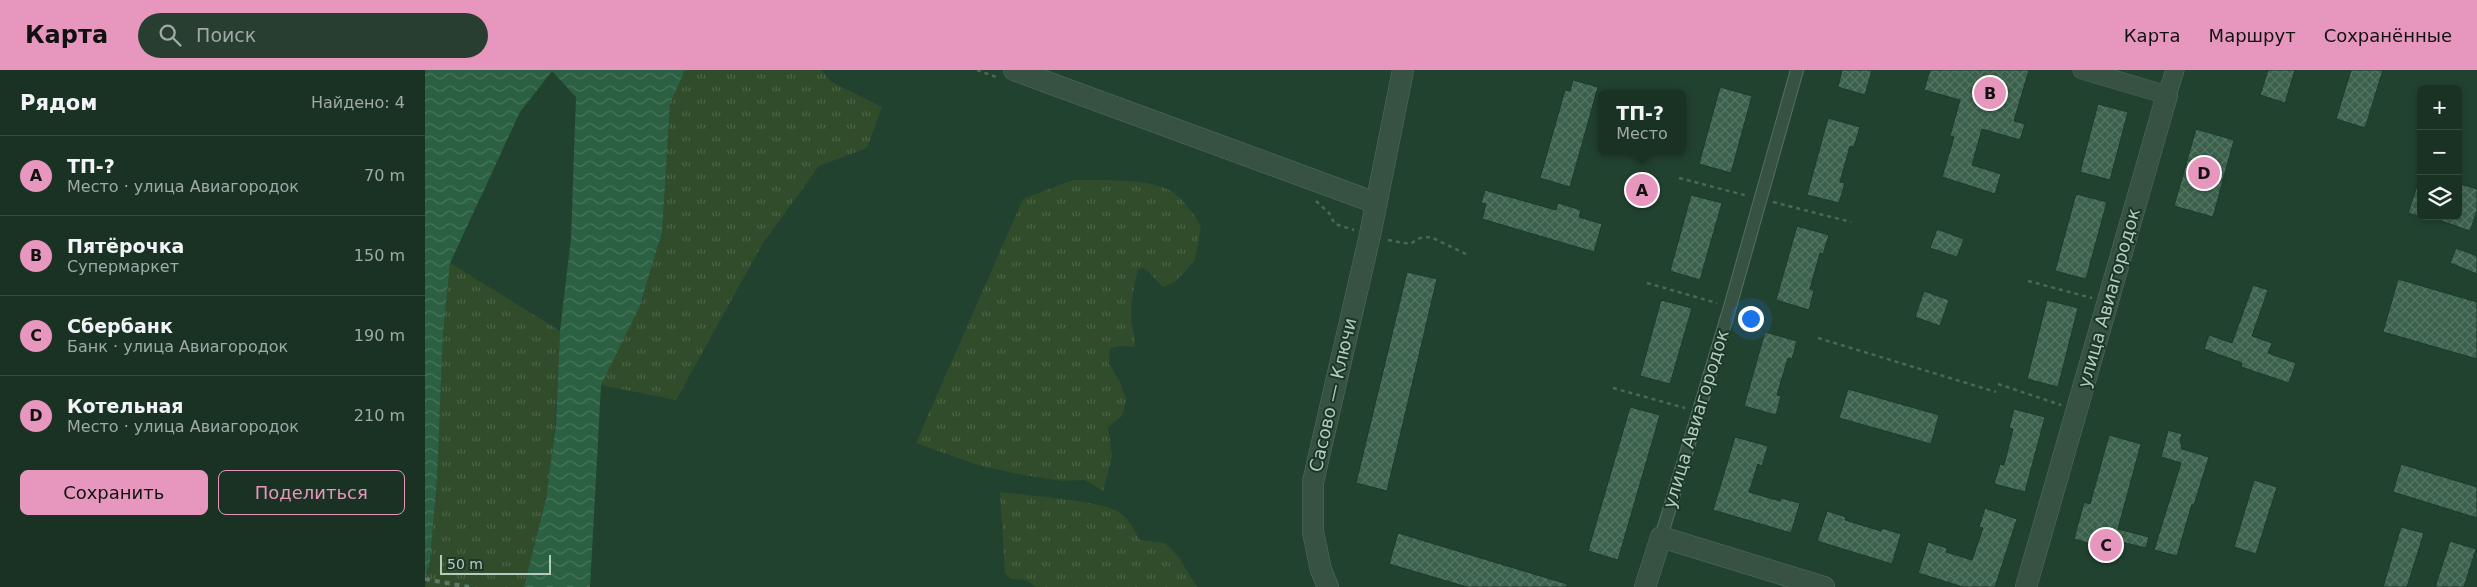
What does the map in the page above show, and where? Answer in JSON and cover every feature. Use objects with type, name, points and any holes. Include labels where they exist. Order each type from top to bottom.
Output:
[{"type":"street","points":[[1014,70],[1376,203]]},
{"type":"street","name":"Сасово — Ключи","points":[[1328,587],[1319,561],[1313,532],[1313,482],[1376,203],[1403,70]]},
{"type":"street","name":"улица Авиагородок","points":[[1645,587],[1730,307],[1797,70]]},
{"type":"street","points":[[2082,70],[2167,95],[2175,70]]},
{"type":"street","name":"улица Авиагородок","points":[[2026,587],[2167,95]]},
{"type":"street","points":[[1661,537],[1824,587]]},
{"type":"path","points":[[1679,178],[1851,222]]},
{"type":"path","points":[[2028,280],[2108,302]]},
{"type":"path","points":[[1647,283],[1730,307]]},
{"type":"path","points":[[1818,338],[1996,392]]},
{"type":"path","points":[[1998,384],[2077,410]]},
{"type":"path","points":[[1613,388],[1698,412]]},
{"type":"green space","points":[[685,70],[822,70],[831,82],[882,107],[867,148],[819,166],[763,243],[676,400],[601,385],[639,308],[662,232],[670,104]]},
{"type":"green space","points":[[1073,180],[1126,181],[1153,184],[1174,193],[1182,200],[1201,226],[1195,260],[1175,282],[1163,287],[1146,270],[1143,268],[1138,270],[1131,311],[1135,339],[1134,347],[1121,346],[1110,348],[1109,364],[1120,382],[1126,400],[1122,416],[1108,427],[1112,456],[1103,491],[1085,480],[1062,481],[1018,474],[978,465],[916,443],[1023,199]]},
{"type":"green space","points":[[450,263],[560,331],[555,428],[547,493],[541,524],[524,587],[425,587],[430,561],[437,479],[443,334]]},
{"type":"green space","points":[[1000,492],[1080,502],[1110,508],[1119,512],[1128,521],[1140,540],[1165,543],[1178,556],[1197,587],[1036,587],[1026,580],[1011,579],[1005,573]]},
{"type":"water","points":[[425,70],[685,70],[670,104],[662,232],[639,308],[601,385],[590,587],[524,587],[546,499],[556,424],[560,331],[571,239],[576,97],[552,71],[520,112],[450,263],[443,334],[437,479],[430,561],[425,581]]},
{"type":"building","points":[[1842,70],[1872,70],[1865,95],[1838,87]]},
{"type":"building","points":[[1930,70],[2029,70],[2014,121],[2025,124],[2020,140],[1982,129],[1972,165],[2001,174],[1995,194],[1942,177],[1954,137],[1950,136],[1960,100],[1924,90]]},
{"type":"building","points":[[2268,70],[2295,70],[2285,103],[2260,95]]},
{"type":"building","points":[[2351,70],[2383,70],[2365,128],[2336,119]]},
{"type":"building","points":[[1573,80],[1598,87],[1570,187],[1540,178],[1565,90],[1570,91]]},
{"type":"building","points":[[1720,87],[1752,96],[1731,173],[1699,164]]},
{"type":"building","points":[[2098,104],[2128,112],[2110,180],[2080,172]]},
{"type":"building","points":[[1828,118],[1860,127],[1854,147],[1850,146],[1840,182],[1845,183],[1839,203],[1807,195]]},
{"type":"building","points":[[2196,129],[2234,140],[2213,217],[2174,206]]},
{"type":"building","points":[[1634,181],[1654,187],[1651,198],[1631,193]]},
{"type":"building","points":[[2462,184],[2477,189],[2477,211],[2470,231],[2439,220],[2462,220]]},
{"type":"building","points":[[2417,186],[2417,216],[2408,213]]},
{"type":"building","points":[[1485,190],[1556,210],[1558,203],[1581,210],[1579,217],[1602,224],[1594,252],[1482,219],[1486,204],[1481,203]]},
{"type":"building","points":[[2076,194],[2107,202],[2086,279],[2055,271]]},
{"type":"building","points":[[1691,195],[1722,203],[1700,280],[1670,271]]},
{"type":"building","points":[[1797,226],[1829,235],[1823,254],[1820,253],[1810,289],[1814,290],[1809,310],[1776,300]]},
{"type":"building","points":[[1937,229],[1964,239],[1957,257],[1930,248]]},
{"type":"building","points":[[2456,248],[2477,256],[2477,274],[2450,263]]},
{"type":"building","points":[[1407,272],[1437,279],[1387,491],[1356,483]]},
{"type":"building","points":[[2398,279],[2477,302],[2477,359],[2383,332]]},
{"type":"building","points":[[2253,285],[2268,290],[2252,336],[2272,343],[2268,353],[2296,363],[2289,383],[2241,367],[2242,363],[2204,349],[2209,335],[2232,343]]},
{"type":"building","points":[[1924,291],[1949,300],[1940,326],[1915,317]]},
{"type":"building","points":[[1661,300],[1692,308],[1670,384],[1640,376]]},
{"type":"building","points":[[2047,300],[2078,308],[2058,387],[2027,379]]},
{"type":"building","points":[[1765,332],[1797,341],[1792,359],[1788,358],[1777,395],[1781,396],[1776,415],[1744,406]]},
{"type":"building","points":[[1848,389],[1939,415],[1931,444],[1839,418]]},
{"type":"building","points":[[1630,407],[1660,415],[1618,560],[1588,551]]},
{"type":"building","points":[[2014,409],[2045,417],[2025,492],[1994,484],[2000,464],[2004,465],[2013,429],[2009,428]]},
{"type":"building","points":[[2168,430],[2182,434],[2180,440],[2182,449],[2209,457],[2194,505],[2192,504],[2177,556],[2154,550],[2181,463],[2161,457]]},
{"type":"building","points":[[2109,435],[2141,444],[2118,529],[2149,537],[2146,548],[2114,540],[2112,550],[2074,539],[2084,502],[2090,504]]},
{"type":"building","points":[[1735,437],[1768,446],[1762,466],[1758,464],[1749,492],[1780,501],[1781,498],[1800,503],[1791,533],[1713,510]]},
{"type":"building","points":[[2401,464],[2477,487],[2477,518],[2393,492]]},
{"type":"building","points":[[2254,480],[2277,487],[2256,554],[2234,547]]},
{"type":"building","points":[[1985,508],[2017,519],[1995,587],[1963,587],[1918,573],[1928,542],[1947,548],[1946,552],[1972,560],[1983,528],[1979,527]]},
{"type":"building","points":[[1827,511],[1846,517],[1845,520],[1881,531],[1882,528],[1901,534],[1892,564],[1817,541]]},
{"type":"building","points":[[2401,527],[2424,533],[2407,587],[2383,587]]},
{"type":"building","points":[[1398,533],[1567,584],[1567,587],[1467,587],[1389,564]]},
{"type":"building","points":[[2450,541],[2476,549],[2464,587],[2435,587]]},
{"type":"railway","points":[[425,579],[469,587]]},
{"type":"place","name":"Пятёрочка","points":[[1990,93]]},
{"type":"place","name":"Котельная","points":[[2204,173]]},
{"type":"place","name":"ТП-?","points":[[1642,190]]},
{"type":"place","name":"Сбербанк","points":[[2106,545]]}]
